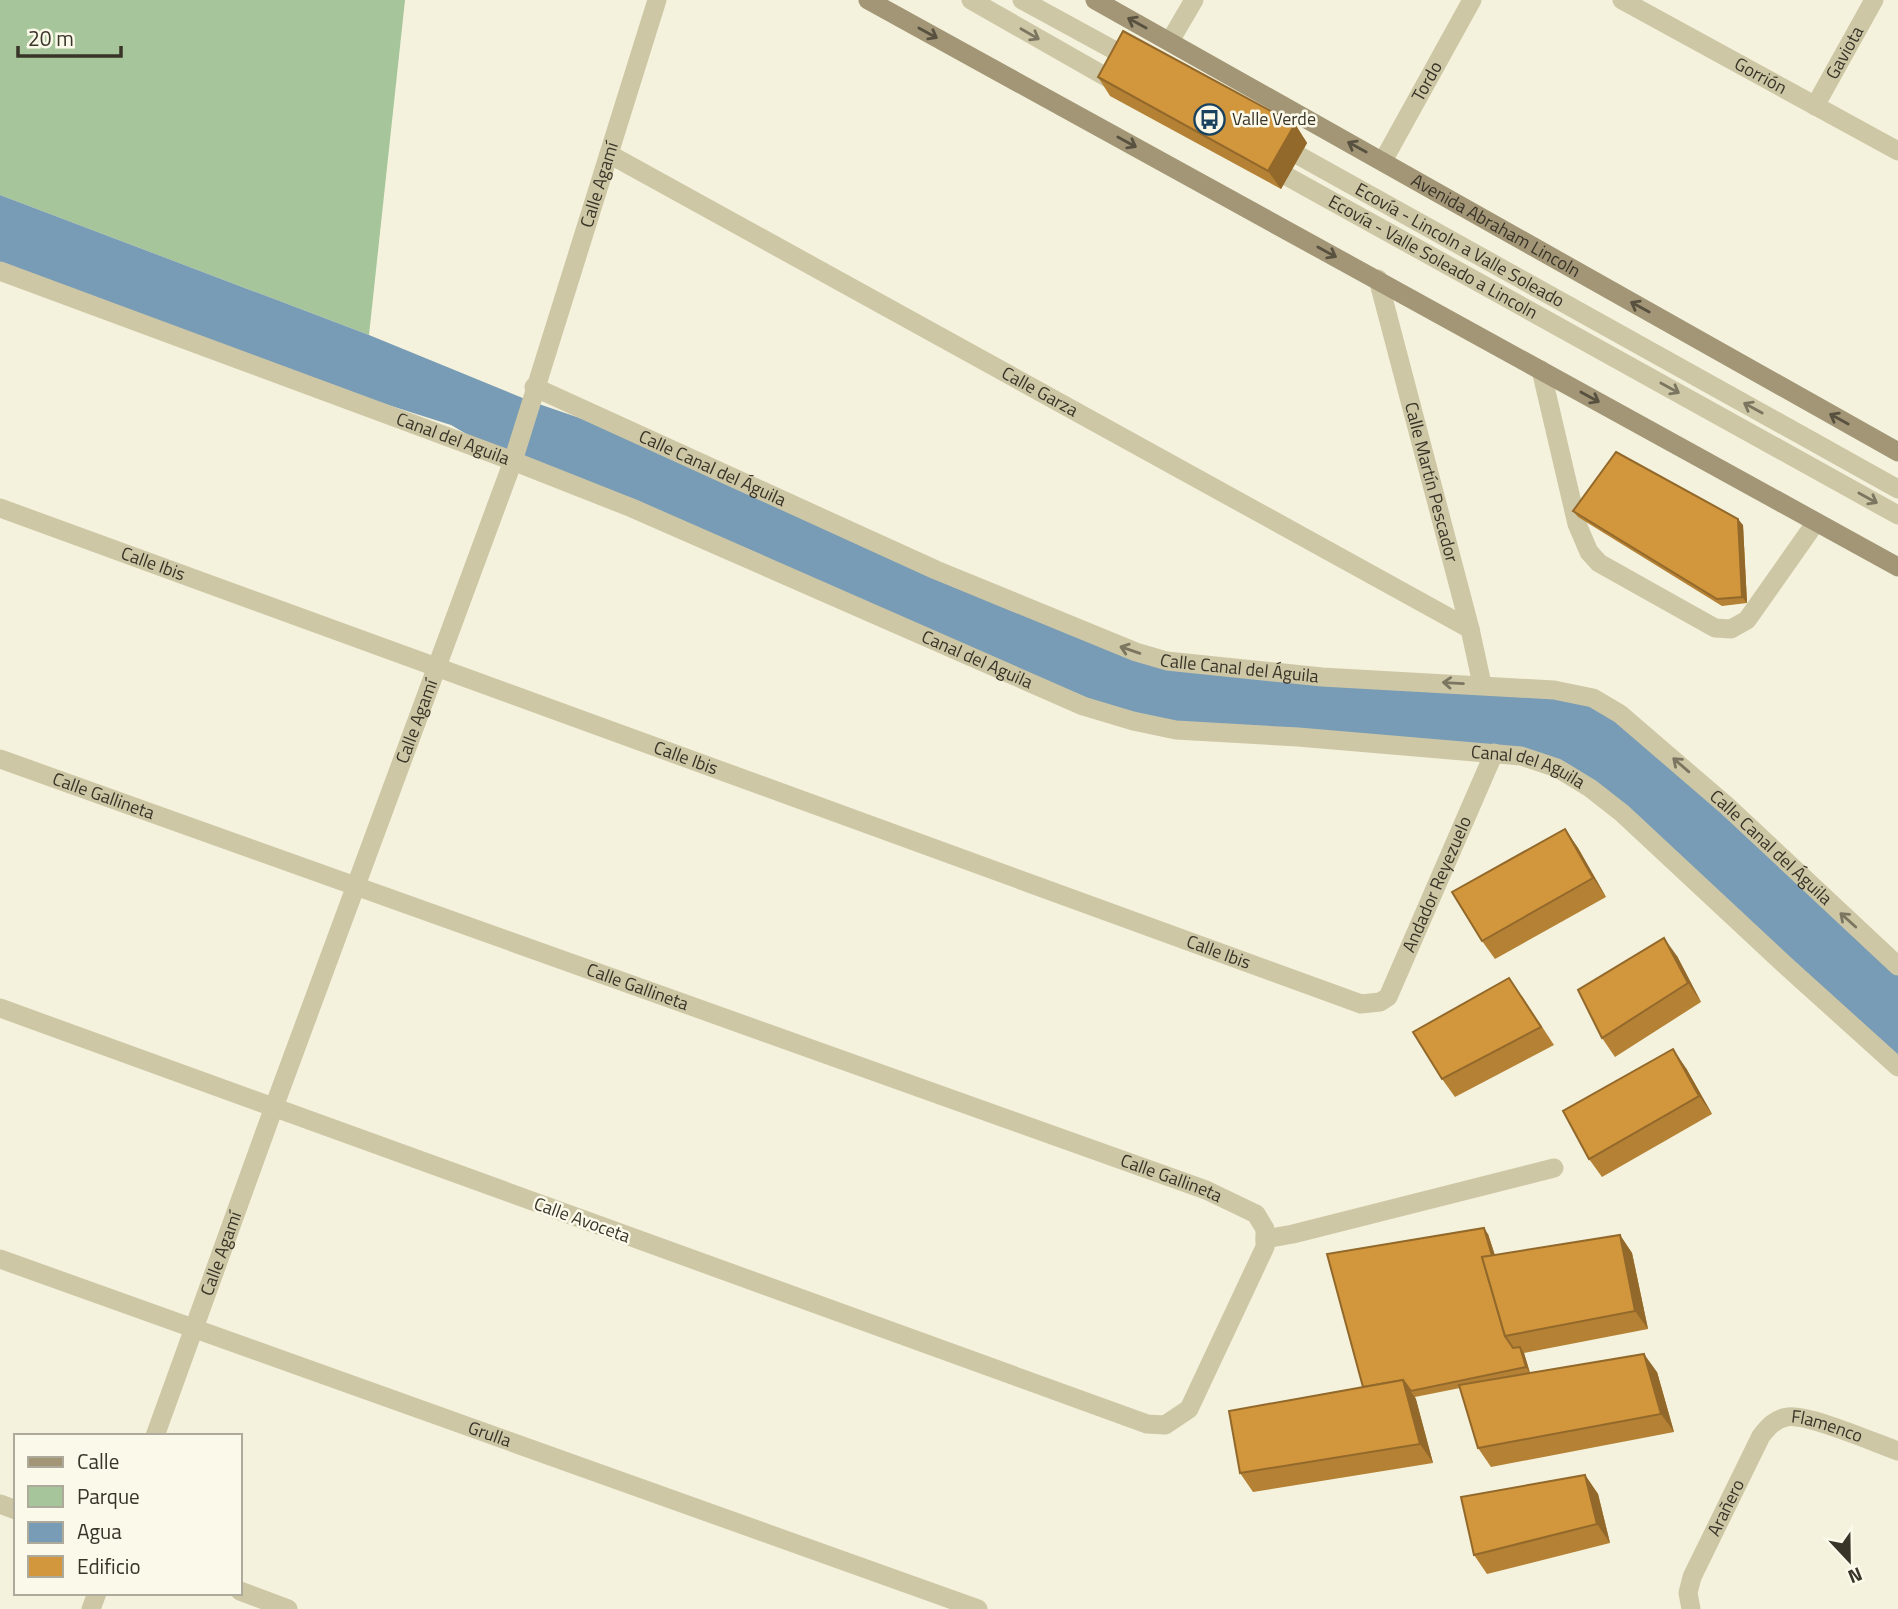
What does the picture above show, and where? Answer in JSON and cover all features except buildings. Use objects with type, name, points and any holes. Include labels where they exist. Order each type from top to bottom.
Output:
[{"type":"main road","points":[[868,0],[1898,567]]},
{"type":"main road","name":"Avenida Abraham Lincoln","points":[[1095,0],[1898,452]]},
{"type":"street","name":"Calle Agamí","points":[[156,1434],[516,452],[657,0]]},
{"type":"street","points":[[971,0],[1142,97]]},
{"type":"street","points":[[1022,0],[1155,73]]},
{"type":"street","points":[[1170,41],[1194,0]]},
{"type":"street","name":"Tordo","points":[[1383,161],[1472,0]]},
{"type":"street","name":"Gorrión","points":[[1622,0],[1898,151]]},
{"type":"street","name":"Gaviota","points":[[1815,106],[1874,0]]},
{"type":"street","name":"Ecovía - Lincoln a Valle Soleado","points":[[1263,136],[1898,489]]},
{"type":"street","name":"Calle Garza","points":[[608,154],[1470,629]]},
{"type":"street","name":"Ecovía - Valle Soleado a Lincoln","points":[[1252,157],[1898,515]]},
{"type":"street","name":"Canal del Aguila","points":[[0,271],[516,452],[657,519],[1037,687],[1108,713],[1176,730],[1494,753],[1521,756],[1557,768],[1590,788],[1622,813],[1898,1067]]},
{"type":"street","name":"Calle Martín Pescador","points":[[1378,279],[1482,684]]},
{"type":"street","points":[[1541,370],[1577,524],[1588,552],[1599,563],[1715,628],[1731,629],[1747,620],[1816,522]]},
{"type":"street","name":"Calle Canal del Águila","points":[[532,394],[936,570],[1136,653],[1167,661],[1322,677],[1482,684],[1554,690],[1593,698],[1620,714],[1727,806],[1898,966]]},
{"type":"street","name":"Calle Ibis","points":[[0,508],[1361,1004],[1370,1005]]},
{"type":"street","name":"Andador Reyezuelo","points":[[1370,1005],[1388,997],[1494,753]]},
{"type":"street","name":"Calle Gallineta","points":[[0,759],[1206,1190],[1256,1214],[1265,1234]]},
{"type":"street","name":"Calle Avoceta","points":[[0,1008],[1147,1424],[1165,1425],[1189,1409],[1265,1247],[1265,1234]]},
{"type":"street","points":[[1265,1234],[1293,1234],[1554,1168]]},
{"type":"street","name":"Grulla","points":[[0,1259],[978,1609]]},
{"type":"street","name":"Flamenco","points":[[1761,1436],[1771,1423],[1788,1416],[1808,1419],[1898,1451]]},
{"type":"street","name":"Arañero","points":[[1691,1609],[1688,1593],[1692,1577],[1761,1436]]},
{"type":"street","points":[[242,1592],[288,1609]]},
{"type":"green space","points":[[0,0],[405,0],[369,335],[0,195]]},
{"type":"water","points":[[0,195],[369,335],[530,401],[679,452],[1136,652],[1593,698],[1898,968],[1898,1067],[1557,768],[1133,721],[513,461],[451,425],[203,346],[0,271]]},
{"type":"place","name":"Valle Verde","points":[[1209,119]]}]
